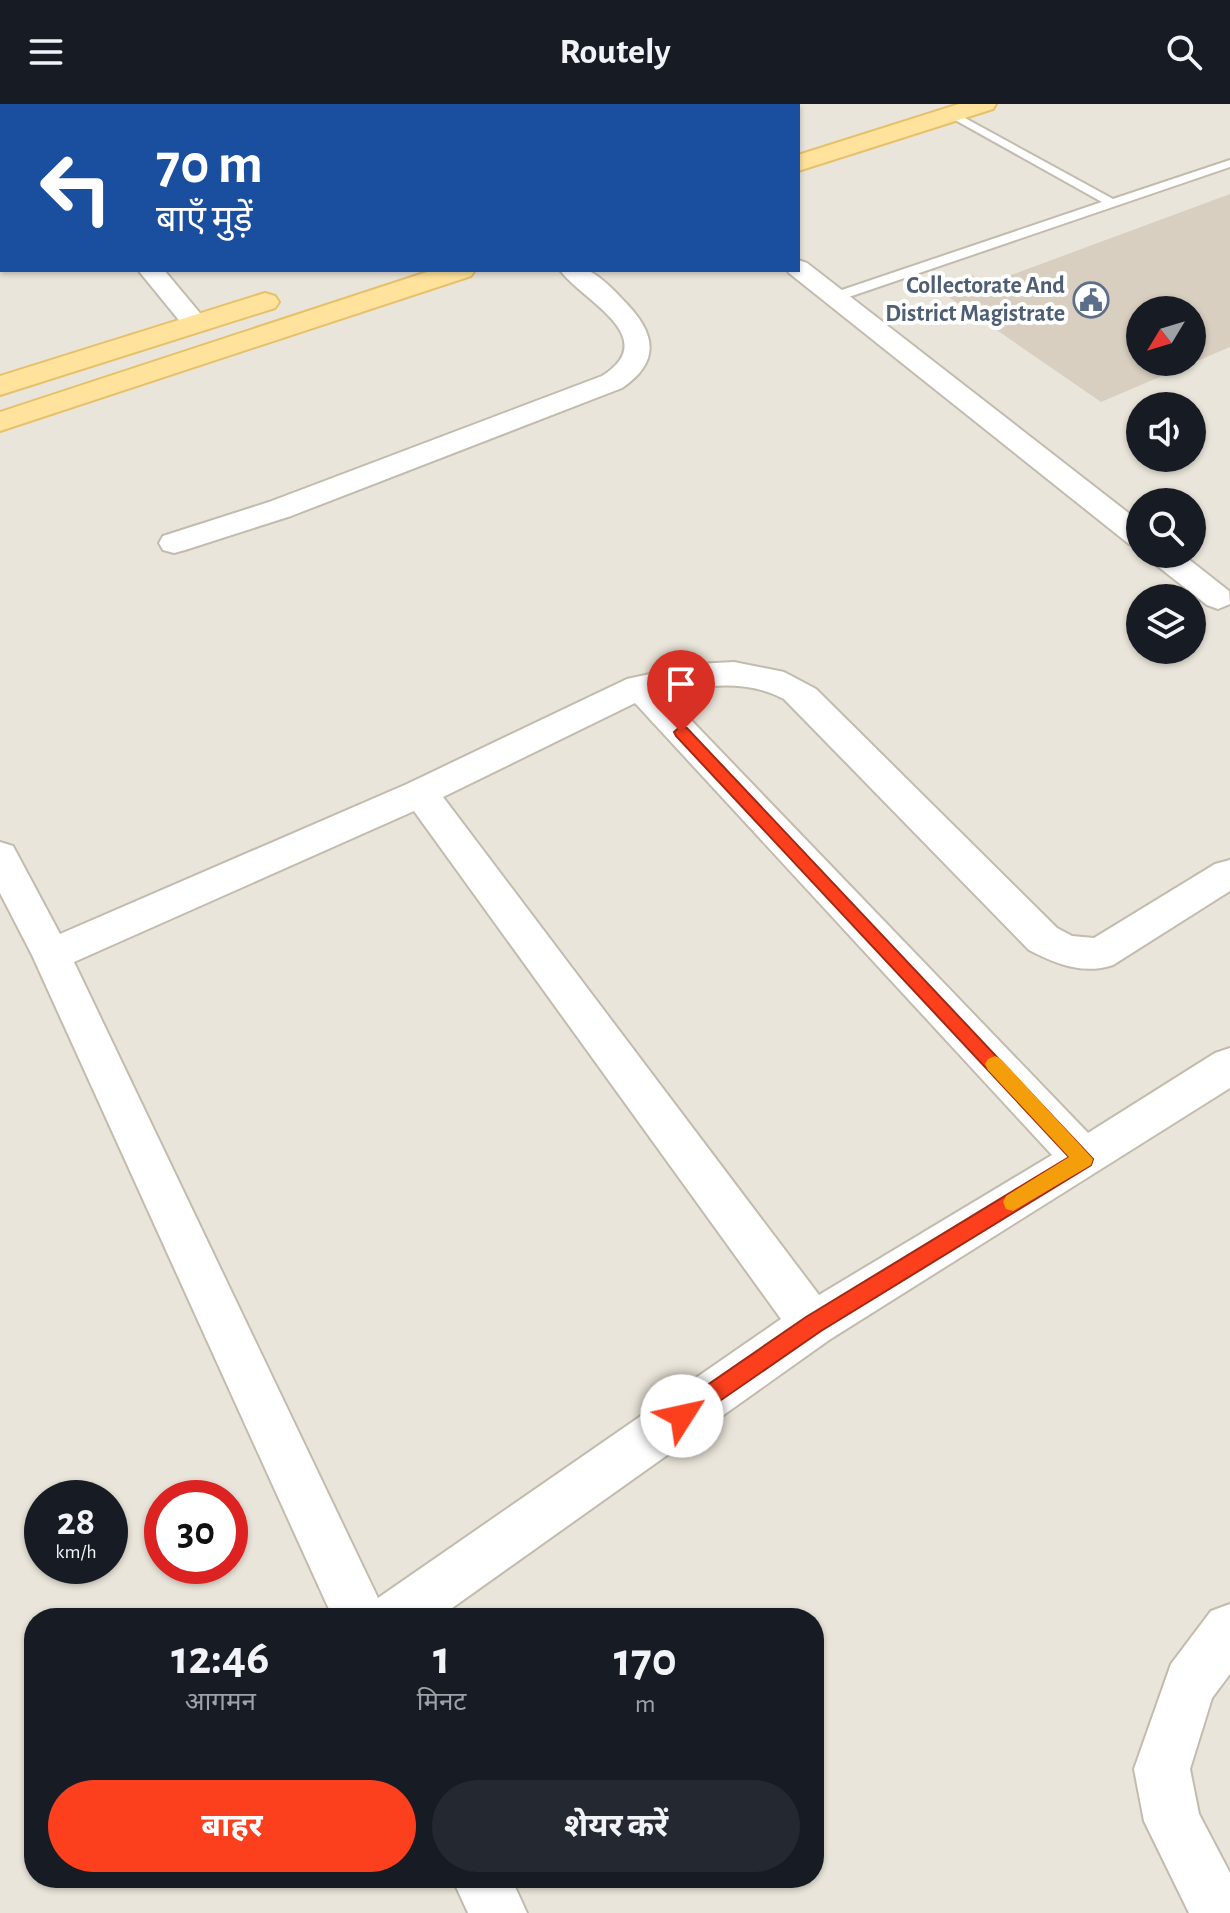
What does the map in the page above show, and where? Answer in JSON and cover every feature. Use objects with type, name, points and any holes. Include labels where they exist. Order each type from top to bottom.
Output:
[{"type":"main road","points":[[800,162],[961,108]]},
{"type":"main road","points":[[0,422],[455,272]]},
{"type":"main road","points":[[0,386],[295,292]]},
{"type":"street","points":[[800,270],[1126,526]]},
{"type":"street","points":[[153,272],[196,324]]},
{"type":"street","points":[[174,543],[280,509],[612,382],[631,368],[639,353],[639,341],[619,309],[575,272]]},
{"type":"street","points":[[1180,568],[1218,598]]},
{"type":"street","points":[[51,955],[420,793],[639,687],[702,673],[735,673],[765,678],[793,689],[824,716],[1043,939],[1067,951],[1099,954],[1228,874]]},
{"type":"street","points":[[639,687],[1084,1159]]},
{"type":"street","points":[[420,793],[813,1324]]},
{"type":"street","points":[[0,856],[51,955],[355,1608]]},
{"type":"street","points":[[408,1608],[813,1324],[1230,1066]]},
{"type":"street","points":[[1220,1913],[1172,1821],[1162,1769],[1190,1683],[1230,1630]]},
{"type":"street","points":[[486,1888],[498,1913]]},
{"type":"lane","points":[[961,108],[1112,203]]},
{"type":"lane","points":[[835,297],[1230,163]]},
{"type":"shaded area","points":[[800,104],[1230,104],[1230,1913],[0,1913],[0,272],[800,272]]},
{"type":"building","name":"Collectorate And District Magistrate","points":[[1230,194],[1230,347],[1206,357],[1206,296],[1126,296],[1126,376],[1162,376],[1101,402],[937,289],[972,275],[984,285]]},
{"type":"slow traffic","points":[[995,1064],[1084,1159],[1013,1202]]},
{"type":"place","name":"Collectorate And District Magistrate","points":[[1091,300]]},
{"type":"route","points":[[681,732],[1084,1159],[813,1324],[682,1416]]}]
